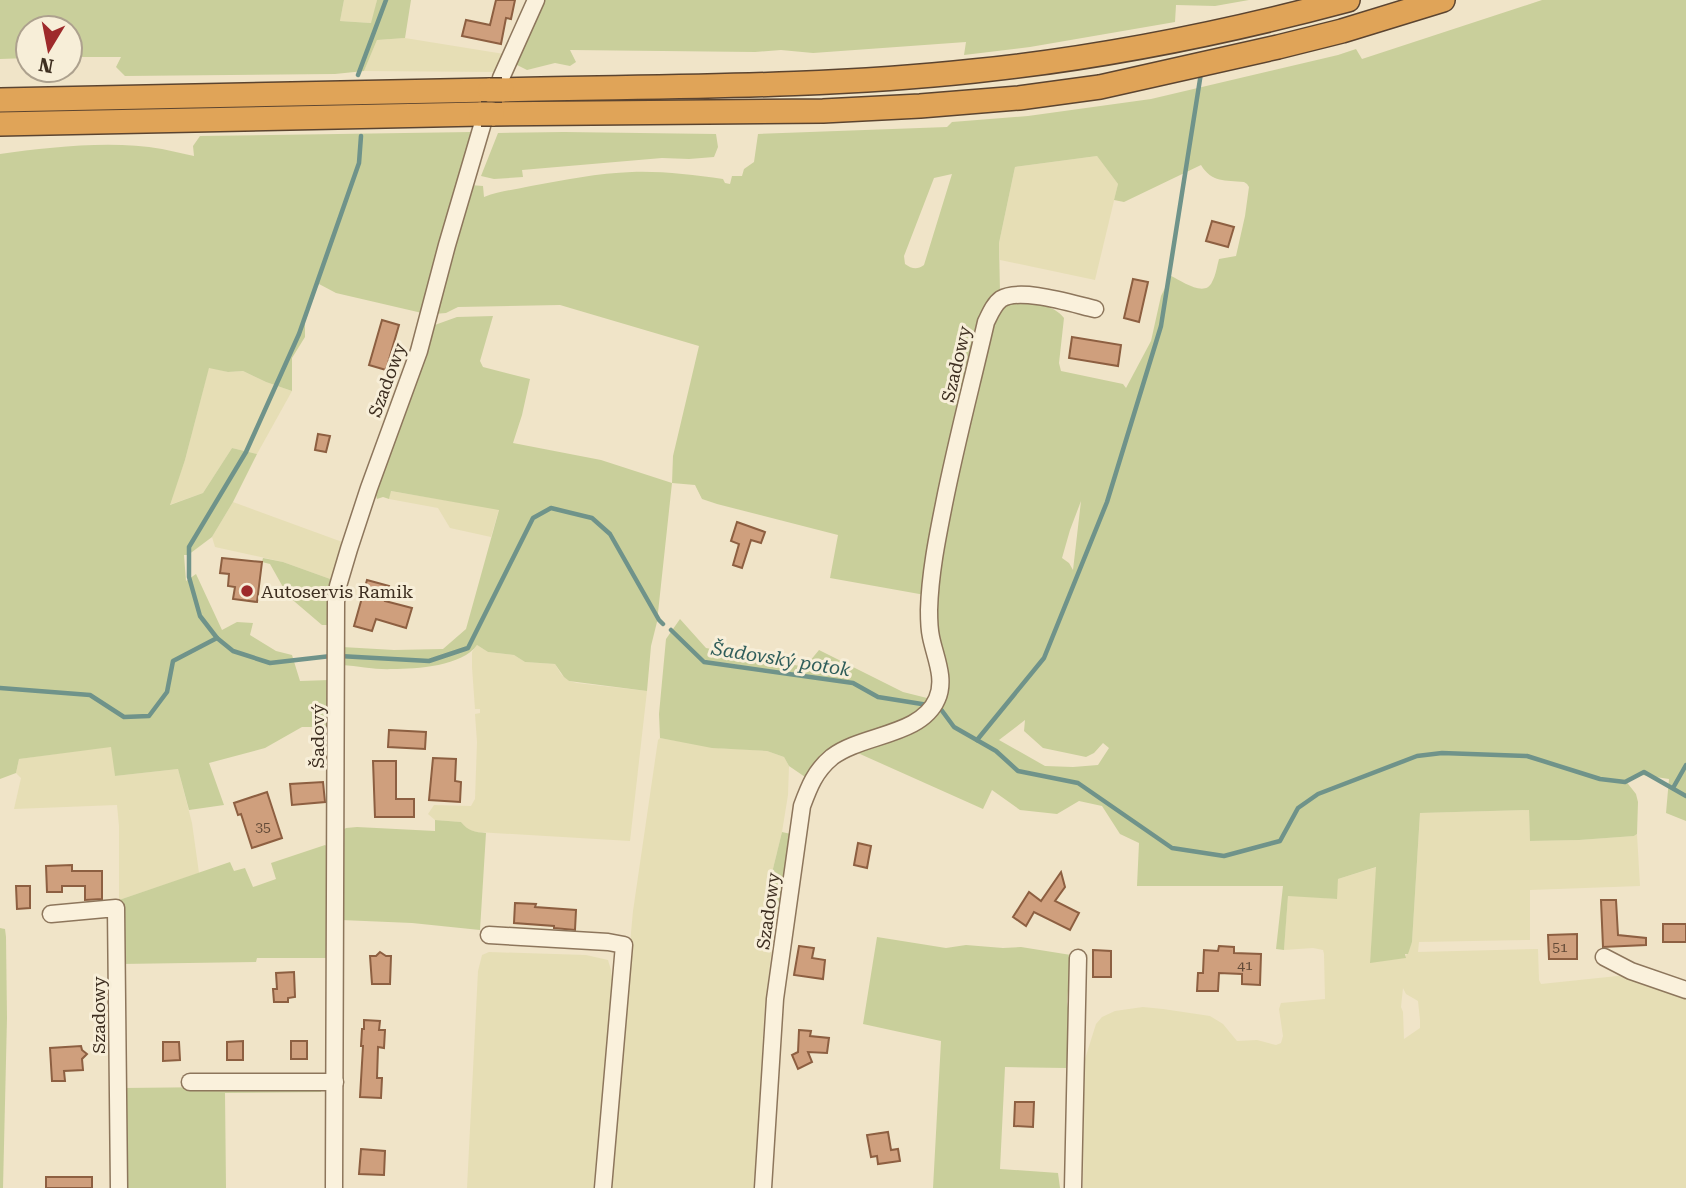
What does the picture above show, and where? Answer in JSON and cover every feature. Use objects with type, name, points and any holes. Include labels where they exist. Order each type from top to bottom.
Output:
[{"type":"highway","points":[[0,100],[498,86],[822,82],[973,71],[1161,44],[1348,0]]},
{"type":"highway","points":[[0,124],[823,111],[958,104],[1100,87],[1278,47],[1443,0]]},
{"type":"street","points":[[498,86],[536,0]]},
{"type":"street","name":"Szadowy","points":[[336,647],[338,586],[369,488],[419,351],[485,118]]},
{"type":"street","name":"Szadowy","points":[[763,1188],[775,999],[800,820],[811,780],[832,757],[915,723],[933,706],[941,686],[930,634],[930,585],[950,472],[986,322],[1000,300],[1018,293],[1095,309]]},
{"type":"street","name":"Šadový","points":[[335,1082],[336,647]]},
{"type":"street","name":"Szadowy","points":[[51,914],[116,908],[119,1188]]},
{"type":"street","points":[[489,935],[624,945],[603,1188]]},
{"type":"street","points":[[1604,957],[1630,971],[1686,990]]},
{"type":"street","points":[[1073,1188],[1078,958]]},
{"type":"street","points":[[190,1082],[335,1082],[334,1188]]},
{"type":"shaded area","points":[[344,0],[377,0],[372,23],[340,21]]},
{"type":"shaded area","points":[[405,38],[504,54],[496,72],[364,71],[377,40]]},
{"type":"shaded area","points":[[1097,156],[1118,184],[1095,280],[1000,260],[999,243],[1015,167]]},
{"type":"shaded area","points":[[209,367],[228,372],[243,371],[292,391],[257,454],[232,448],[203,493],[169,505],[185,460]]},
{"type":"shaded area","points":[[390,491],[499,509],[491,537],[450,528],[438,508],[389,499]]},
{"type":"shaded area","points":[[233,502],[345,543],[333,580],[283,562],[215,547],[212,537]]},
{"type":"shaded area","points":[[477,645],[488,652],[514,655],[525,662],[555,664],[569,681],[647,691],[630,841],[477,832],[466,829],[461,822],[435,820],[428,814],[434,805],[471,806],[475,799],[475,714],[480,713],[480,709],[475,709],[472,652]]},
{"type":"shaded area","points":[[660,738],[725,749],[767,751],[784,757],[789,766],[782,832],[769,885],[773,938],[764,1017],[755,1188],[609,1188],[633,911]]},
{"type":"shaded area","points":[[112,746],[115,776],[178,769],[192,823],[199,873],[119,900],[117,805],[14,809],[21,778],[16,773],[19,759]]},
{"type":"shaded area","points":[[1529,810],[1530,841],[1579,840],[1637,834],[1640,886],[1530,890],[1530,940],[1419,942],[1418,952],[1538,949],[1541,984],[1627,975],[1667,986],[1686,998],[1686,1188],[1083,1188],[1084,1062],[1096,1024],[1102,1017],[1115,1011],[1143,1007],[1163,1009],[1210,1016],[1223,1024],[1237,1041],[1257,1040],[1276,1045],[1281,1043],[1281,1003],[1325,999],[1323,950],[1284,950],[1288,895],[1336,899],[1338,879],[1377,867],[1370,962],[1405,958],[1412,942],[1420,813]],"holes":[[[1403,988],[1406,994],[1418,1001],[1420,1028],[1404,1039],[1401,1007]]]},
{"type":"shaded area","points":[[489,952],[586,955],[608,960],[612,980],[597,1188],[467,1188],[478,971],[482,955]]},
{"type":"green space","points":[[0,0],[344,0],[340,21],[371,23],[377,0],[411,0],[405,38],[377,40],[364,71],[335,74],[125,76],[116,67],[121,57],[84,57],[84,14],[14,14],[14,58],[0,59]]},
{"type":"green space","points":[[542,0],[1249,0],[1215,6],[1176,5],[1175,22],[1030,47],[964,55],[966,42],[813,53],[781,50],[570,50],[576,62],[570,66],[555,63],[527,70],[515,64]]},
{"type":"green space","points":[[1542,0],[1686,0],[1686,821],[1666,813],[1669,779],[1642,775],[1625,780],[1636,794],[1638,802],[1637,834],[1634,836],[1530,841],[1529,810],[1420,813],[1412,942],[1408,954],[1405,954],[1406,958],[1370,963],[1376,867],[1338,879],[1337,899],[1288,896],[1284,950],[1276,949],[1283,886],[1137,886],[1139,843],[1120,834],[1102,806],[1079,801],[1057,814],[1020,810],[992,790],[983,809],[860,754],[838,747],[808,779],[789,766],[784,757],[767,751],[712,748],[660,738],[659,714],[666,639],[680,619],[706,648],[805,667],[819,650],[903,692],[943,702],[944,664],[936,614],[938,570],[992,322],[1003,308],[1015,302],[1037,303],[1053,309],[1064,318],[1059,363],[1061,371],[1123,384],[1126,388],[1151,341],[1161,296],[1171,276],[1193,287],[1204,289],[1209,287],[1213,279],[1219,259],[1236,256],[1249,187],[1244,182],[1214,178],[1201,165],[1124,202],[1114,200],[1118,184],[1097,156],[1015,167],[999,243],[1000,293],[991,300],[984,314],[968,372],[945,474],[925,595],[830,578],[838,535],[702,499],[695,485],[672,483],[673,456],[699,346],[560,305],[458,307],[446,313],[434,314],[470,185],[483,186],[484,197],[581,177],[643,172],[723,179],[730,184],[732,176],[742,176],[744,169],[754,162],[758,134],[947,127],[952,122],[1028,116],[1151,99],[1356,49],[1362,59]],"holes":[[[952,174],[924,265],[910,267],[905,264],[904,256],[934,178]],[[1081,501],[1073,570],[1062,558]],[[1025,720],[1024,731],[1043,748],[1086,757],[1103,743],[1109,748],[1098,765],[1045,766],[999,740]]]},
{"type":"green space","points":[[472,132],[422,313],[336,293],[319,284],[305,310],[305,337],[292,358],[292,391],[243,371],[228,372],[209,368],[185,460],[170,505],[203,493],[232,448],[257,454],[212,537],[188,555],[184,555],[186,581],[196,574],[222,630],[237,622],[253,623],[250,635],[276,651],[292,655],[300,681],[330,680],[328,727],[302,727],[265,748],[209,763],[224,805],[189,810],[178,769],[115,776],[111,747],[19,759],[16,773],[0,779],[0,154],[60,147],[123,145],[194,156],[193,146],[200,136]]},
{"type":"green space","points":[[498,133],[716,134],[718,147],[714,157],[662,158],[522,170],[523,177],[494,179],[481,176]]},
{"type":"green space","points":[[493,316],[480,361],[483,367],[530,379],[513,443],[601,460],[672,483],[647,691],[569,681],[555,664],[525,662],[514,655],[488,652],[477,645],[461,658],[426,667],[387,669],[342,665],[342,647],[443,649],[466,629],[499,510],[391,491],[389,499],[377,499],[374,489],[424,357],[432,326],[457,317]]},
{"type":"green space","points":[[263,558],[283,562],[333,580],[328,609],[329,625],[322,625],[288,596],[270,564],[262,562]]},
{"type":"green space","points":[[435,820],[461,822],[472,830],[486,833],[480,930],[412,923],[341,920],[342,831],[357,827],[435,831]]},
{"type":"green space","points":[[782,832],[791,834],[780,913],[772,912],[769,885]]},
{"type":"green space","points":[[325,845],[329,848],[329,958],[120,964],[119,900],[230,862],[234,871],[245,868],[253,887],[276,879],[271,863]]},
{"type":"green space","points":[[0,928],[5,929],[6,937],[7,1018],[3,1188],[0,1188]]},
{"type":"green space","points":[[877,937],[946,948],[966,945],[1021,947],[1071,955],[1067,1002],[1070,1046],[1066,1068],[1005,1067],[1000,1169],[1058,1173],[1060,1188],[933,1188],[941,1041],[863,1024]]},
{"type":"green space","points":[[322,1087],[321,1092],[225,1093],[226,1188],[124,1188],[123,1088]]},
{"type":"building","points":[[496,0],[515,0],[511,19],[506,18],[501,44],[462,36],[466,20],[490,25]]},
{"type":"building","points":[[1212,221],[1234,227],[1228,247],[1206,241]]},
{"type":"building","points":[[1133,279],[1148,282],[1139,322],[1124,318]]},
{"type":"building","points":[[382,320],[399,325],[386,370],[369,365]]},
{"type":"building","points":[[1072,337],[1121,345],[1118,366],[1069,358]]},
{"type":"building","points":[[318,434],[330,436],[326,452],[315,450]]},
{"type":"building","points":[[737,522],[765,532],[761,543],[751,540],[742,568],[733,565],[739,544],[731,541]]},
{"type":"building","points":[[222,558],[262,562],[257,602],[233,599],[235,587],[228,586],[229,574],[220,573]]},
{"type":"building","points":[[367,580],[389,586],[385,601],[412,608],[406,628],[376,619],[372,631],[354,626]]},
{"type":"building","points":[[389,730],[426,732],[425,749],[388,747]]},
{"type":"building","points":[[433,758],[456,759],[455,781],[461,782],[460,802],[429,800]]},
{"type":"building","points":[[373,761],[396,761],[396,799],[414,799],[414,817],[375,817]]},
{"type":"building","points":[[323,782],[325,802],[292,805],[290,784]]},
{"type":"building","points":[[267,792],[282,838],[252,848],[241,814],[238,815],[234,803]]},
{"type":"building","points":[[858,843],[871,846],[867,868],[854,865]]},
{"type":"building","points":[[72,865],[72,871],[102,871],[102,899],[85,900],[85,886],[62,886],[62,892],[47,892],[46,866]]},
{"type":"building","points":[[1061,872],[1065,887],[1055,901],[1079,913],[1070,930],[1034,912],[1026,926],[1013,917],[1029,892],[1041,901]]},
{"type":"building","points":[[16,886],[30,886],[30,908],[17,909]]},
{"type":"building","points":[[1601,900],[1616,900],[1618,935],[1646,938],[1646,945],[1603,947]]},
{"type":"building","points":[[515,903],[576,910],[575,930],[514,923]]},
{"type":"building","points":[[1663,924],[1686,924],[1686,942],[1663,942]]},
{"type":"building","points":[[1577,934],[1577,959],[1549,959],[1548,935]]},
{"type":"building","points":[[799,946],[814,948],[812,958],[825,960],[823,979],[794,975]]},
{"type":"building","points":[[1219,946],[1234,947],[1234,953],[1261,954],[1260,985],[1242,984],[1242,974],[1219,973],[1218,991],[1197,991],[1198,973],[1203,973],[1204,950],[1218,951]]},
{"type":"building","points":[[1093,950],[1111,951],[1111,977],[1093,977]]},
{"type":"building","points":[[380,952],[391,956],[390,984],[372,984],[370,956],[376,956]]},
{"type":"building","points":[[294,972],[295,997],[288,998],[288,1002],[274,1002],[276,973]]},
{"type":"building","points":[[364,1020],[380,1021],[379,1030],[385,1030],[384,1048],[378,1047],[377,1078],[382,1078],[381,1098],[360,1097]]},
{"type":"building","points":[[799,1030],[811,1031],[810,1036],[829,1038],[827,1053],[808,1052],[812,1062],[798,1069],[792,1055],[798,1052]]},
{"type":"building","points":[[243,1041],[243,1060],[227,1060],[227,1042]]},
{"type":"building","points":[[291,1041],[307,1041],[307,1059],[291,1059]]},
{"type":"building","points":[[163,1042],[179,1042],[180,1060],[163,1061]]},
{"type":"building","points":[[81,1046],[87,1054],[82,1059],[83,1070],[64,1071],[65,1081],[52,1081],[50,1048]]},
{"type":"building","points":[[1015,1102],[1034,1102],[1033,1127],[1014,1126]]},
{"type":"building","points":[[888,1132],[891,1150],[898,1149],[900,1161],[878,1164],[877,1156],[871,1157],[867,1135]]},
{"type":"building","points":[[361,1149],[385,1151],[384,1175],[359,1174]]},
{"type":"building","points":[[46,1177],[92,1177],[92,1188],[46,1188]]},
{"type":"waterway","points":[[358,75],[386,0]]},
{"type":"waterway","points":[[977,740],[1044,658],[1107,502],[1161,326],[1201,73]]},
{"type":"waterway","points":[[217,638],[200,616],[189,577],[189,547],[246,452],[299,334],[359,163],[361,136]]},
{"type":"waterway","name":"Šadovský potok","points":[[339,656],[429,661],[468,648],[533,518],[551,508],[592,518],[610,534],[663,624]]},
{"type":"waterway","name":"Šadovský potok","points":[[671,630],[704,662],[853,683],[878,697],[940,708],[954,727],[996,751],[1018,771],[1078,783],[1172,848],[1224,856],[1280,841],[1298,808],[1318,794],[1417,756],[1442,753],[1527,756],[1600,779],[1625,782],[1644,772],[1686,796]]},
{"type":"waterway","name":"Šadovský potok","points":[[0,688],[90,695],[124,717],[149,716],[167,692],[173,661],[217,638],[233,651],[270,663],[331,656]]},
{"type":"waterway","points":[[1673,788],[1686,765]]},
{"type":"place","name":"Autoservis Ramik","points":[[247,591]]}]
